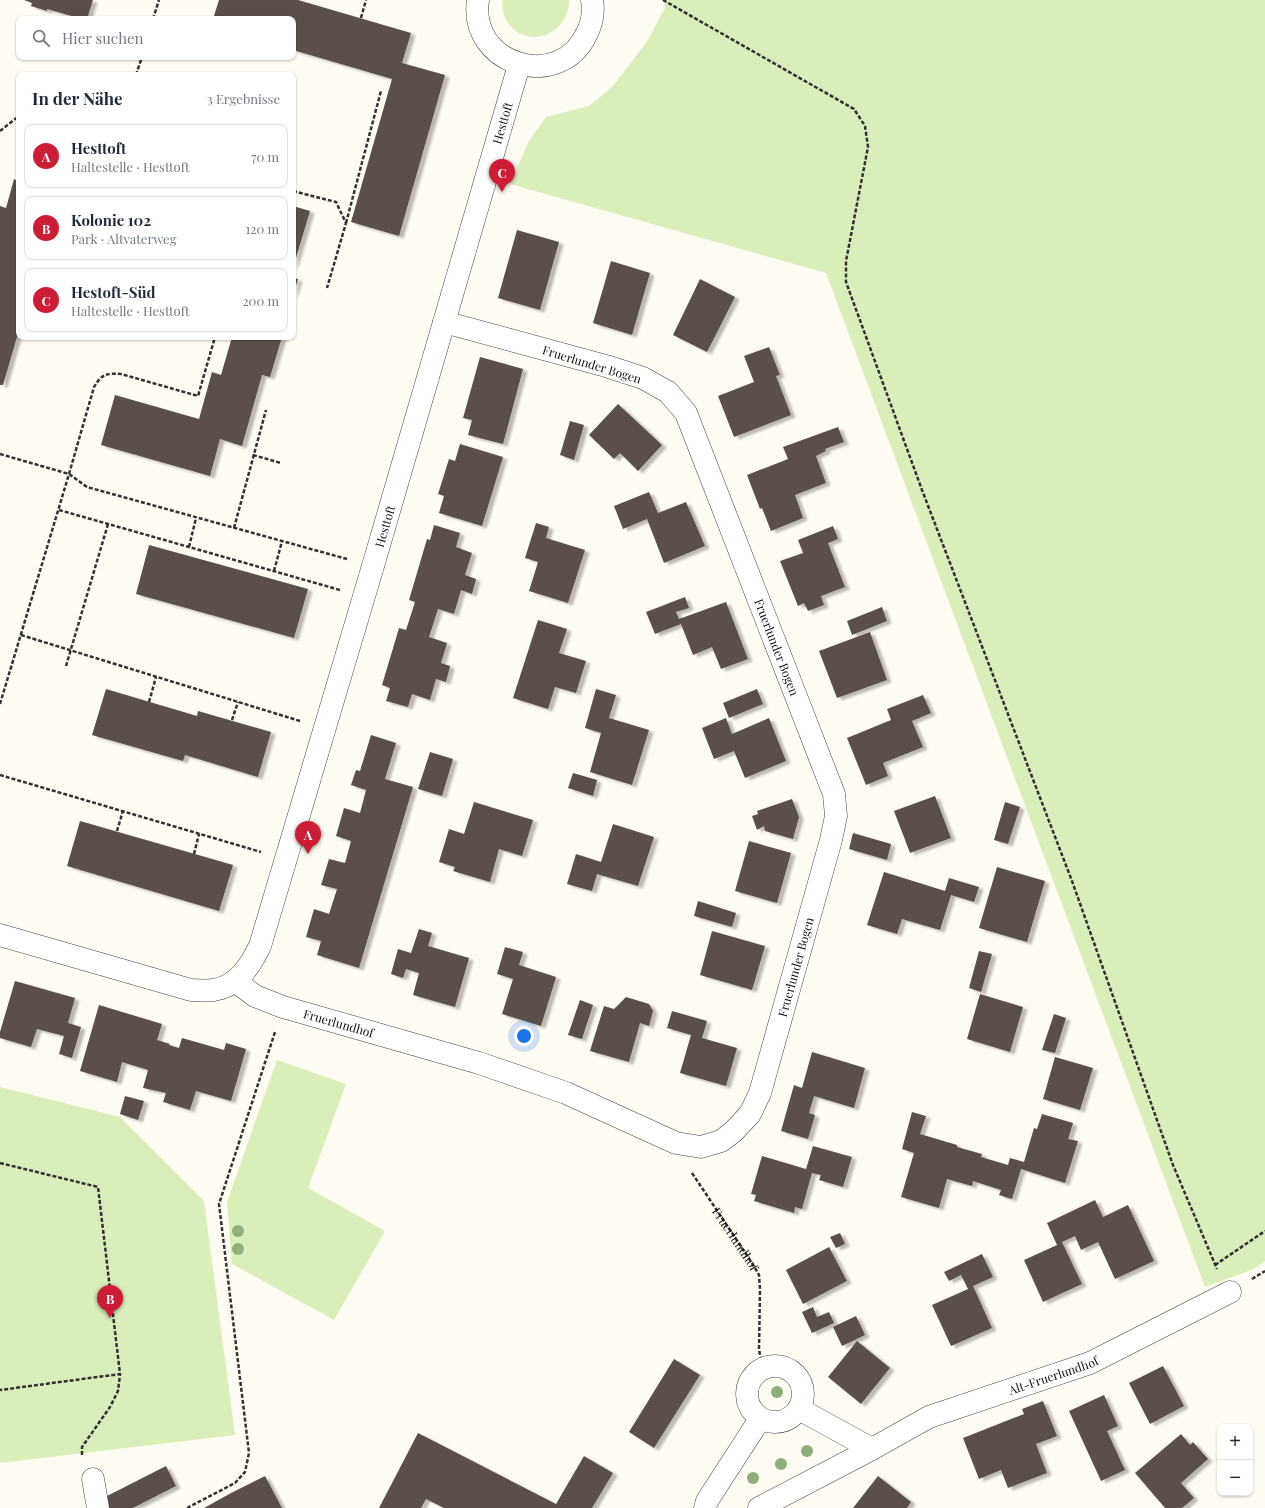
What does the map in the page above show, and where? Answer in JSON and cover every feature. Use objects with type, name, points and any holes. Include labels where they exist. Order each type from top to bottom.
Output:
[{"type":"street","points":[[478,0],[476,10],[480,28],[488,44],[502,57],[519,65],[537,67],[555,63],[571,54],[584,41],[591,24],[593,6],[592,0]]},
{"type":"street","name":"Hesttoft","points":[[235,981],[250,966],[260,946],[373,566],[519,65]]},
{"type":"street","name":"Fruerlunder Bogen","points":[[444,322],[606,366],[643,378],[668,392],[686,413],[834,794],[836,816],[831,840],[760,1093],[750,1114],[733,1132]]},
{"type":"street","points":[[0,934],[191,990],[214,990],[235,981]]},
{"type":"street","name":"Fruerlundhof","points":[[235,981],[255,996],[283,1007],[479,1063],[566,1093],[676,1143],[701,1147],[721,1142],[733,1132]]},
{"type":"street","name":"Alt-Fruerlundhof","points":[[759,1508],[872,1449],[929,1417],[1090,1363],[1230,1292]]},
{"type":"street","points":[[779,1366],[790,1370],[798,1378],[802,1388],[803,1398],[799,1409],[792,1417],[782,1422],[770,1422],[760,1419],[752,1411],[747,1401],[747,1390],[750,1379],[763,1368],[779,1366]]},
{"type":"street","points":[[799,1409],[872,1449]]},
{"type":"street","points":[[705,1508],[707,1501],[760,1419]]},
{"type":"street","points":[[93,1479],[98,1508]]},
{"type":"path","points":[[154,16],[159,0]]},
{"type":"path","points":[[361,18],[366,0]]},
{"type":"path","points":[[663,0],[854,109],[865,126],[868,147],[846,261],[846,282],[922,490],[1072,881],[1173,1165],[1215,1266],[1230,1292]]},
{"type":"path","points":[[137,72],[141,60]]},
{"type":"path","points":[[327,288],[381,92]]},
{"type":"path","points":[[0,131],[16,118]]},
{"type":"path","points":[[296,192],[336,202],[346,223]]},
{"type":"path","points":[[0,704],[59,510],[94,387],[99,378],[109,373],[121,374],[198,396],[214,340]]},
{"type":"path","points":[[234,528],[266,410]]},
{"type":"path","points":[[0,454],[69,474],[87,487],[373,566]]},
{"type":"path","points":[[253,456],[281,463]]},
{"type":"path","points":[[59,510],[364,596]]},
{"type":"path","points":[[189,547],[196,518]]},
{"type":"path","points":[[66,666],[108,524]]},
{"type":"path","points":[[274,571],[282,541]]},
{"type":"path","points":[[21,635],[325,729]]},
{"type":"path","points":[[149,702],[156,677]]},
{"type":"path","points":[[232,720],[238,702]]},
{"type":"path","points":[[0,775],[286,859]]},
{"type":"path","points":[[117,831],[123,811]]},
{"type":"path","points":[[194,854],[200,834]]},
{"type":"path","points":[[187,1508],[235,1483],[245,1472],[249,1453],[219,1204],[283,1007]]},
{"type":"path","name":"Fruerlundhof","points":[[676,1143],[696,1181],[759,1275],[760,1350],[763,1368]]},
{"type":"path","points":[[0,1163],[98,1187],[120,1374],[118,1391],[110,1407],[82,1447],[83,1465],[93,1479]]},
{"type":"path","points":[[1215,1266],[1265,1231]]},
{"type":"path","points":[[0,1390],[120,1374]]},
{"type":"green space","points":[[502,0],[569,0],[567,12],[562,23],[545,35],[535,37],[524,35],[515,30],[507,21]]},
{"type":"green space","points":[[665,0],[1265,0],[1265,1261],[1254,1269],[1205,1287],[826,273],[510,184],[529,141],[546,117],[589,106],[612,87],[646,43],[665,8]]},
{"type":"green space","points":[[277,1060],[346,1084],[308,1188],[385,1231],[334,1320],[232,1264],[227,1202]]},
{"type":"green space","points":[[0,1087],[120,1117],[204,1201],[235,1435],[0,1463]]},
{"type":"building","points":[[24,0],[93,0],[88,16],[72,16],[47,9],[47,11],[31,6],[32,3]]},
{"type":"building","points":[[219,0],[298,0],[411,33],[402,63],[445,75],[399,236],[351,222],[392,79],[296,51],[296,16],[214,16]]},
{"type":"building","points":[[14,179],[16,180],[16,340],[3,385],[0,385],[0,206],[6,208]]},
{"type":"building","points":[[296,207],[310,211],[296,258]]},
{"type":"building","points":[[517,230],[559,242],[540,310],[498,298]]},
{"type":"building","points":[[611,261],[650,273],[632,335],[593,323]]},
{"type":"building","points":[[700,279],[735,297],[707,352],[673,335]]},
{"type":"building","points":[[231,340],[281,340],[270,377],[262,375],[242,446],[220,439],[210,476],[101,445],[115,395],[199,419],[212,372],[221,375]]},
{"type":"building","points":[[769,347],[780,375],[776,376],[791,415],[734,437],[718,396],[754,382],[744,356]]},
{"type":"building","points":[[480,357],[523,369],[503,444],[468,435],[472,420],[463,418]]},
{"type":"building","points":[[618,404],[662,445],[638,471],[620,453],[614,459],[589,435]]},
{"type":"building","points":[[570,421],[584,425],[574,460],[560,455]]},
{"type":"building","points":[[838,427],[844,442],[825,449],[826,451],[816,456],[826,483],[795,495],[803,518],[771,531],[762,508],[760,509],[747,475],[788,459],[783,447]]},
{"type":"building","points":[[460,444],[503,457],[482,526],[439,513],[444,496],[438,494],[449,459],[455,461]]},
{"type":"building","points":[[649,492],[658,513],[686,502],[705,546],[664,563],[647,519],[623,529],[614,506]]},
{"type":"building","points":[[536,523],[549,527],[546,538],[585,550],[568,603],[529,591],[538,562],[525,558]]},
{"type":"building","points":[[434,525],[460,533],[456,547],[472,553],[465,575],[476,579],[472,594],[461,590],[454,614],[438,609],[429,637],[447,643],[441,663],[450,666],[446,682],[436,679],[430,700],[412,694],[408,707],[386,701],[390,688],[382,685],[399,628],[406,630],[415,602],[409,600],[427,539],[430,540]]},
{"type":"building","points":[[833,526],[838,539],[828,543],[845,587],[821,596],[824,605],[808,611],[804,603],[798,606],[780,561],[803,553],[798,540]]},
{"type":"building","points":[[149,545],[308,589],[294,638],[136,594]]},
{"type":"building","points":[[685,597],[689,608],[676,612],[679,619],[726,602],[748,659],[721,669],[712,647],[693,655],[681,624],[655,634],[646,612]]},
{"type":"building","points":[[882,607],[887,621],[852,635],[847,621]]},
{"type":"building","points":[[538,620],[567,629],[559,653],[586,661],[576,693],[555,687],[548,709],[513,698]]},
{"type":"building","points":[[870,632],[887,680],[837,698],[819,651]]},
{"type":"building","points":[[106,689],[197,716],[198,711],[271,732],[258,777],[185,755],[183,761],[92,735]]},
{"type":"building","points":[[596,689],[616,695],[609,718],[649,730],[632,785],[590,772],[601,733],[585,728]]},
{"type":"building","points":[[757,689],[763,704],[729,718],[723,703]]},
{"type":"building","points":[[923,695],[931,713],[912,721],[923,747],[883,763],[888,776],[866,785],[847,738],[891,720],[887,709]]},
{"type":"building","points":[[726,718],[732,734],[769,718],[786,761],[745,778],[734,751],[714,759],[702,728]]},
{"type":"building","points":[[371,735],[396,743],[385,779],[413,787],[359,968],[317,955],[321,941],[306,937],[314,909],[329,914],[337,889],[321,885],[329,859],[345,863],[351,841],[336,836],[344,808],[360,813],[366,790],[351,785],[356,770],[360,771]]},
{"type":"building","points":[[430,752],[453,759],[442,796],[418,789]]},
{"type":"building","points":[[573,773],[597,780],[593,796],[568,788]]},
{"type":"building","points":[[935,796],[951,838],[910,853],[894,811]]},
{"type":"building","points":[[792,799],[799,817],[793,839],[765,831],[764,826],[757,830],[752,816],[758,814],[757,811]]},
{"type":"building","points":[[474,802],[533,820],[522,856],[499,849],[490,882],[453,871],[455,867],[439,862],[449,829],[464,834]]},
{"type":"building","points":[[1005,802],[1020,807],[1008,844],[994,840]]},
{"type":"building","points":[[80,821],[233,865],[219,911],[67,866]]},
{"type":"building","points":[[613,824],[654,837],[638,886],[597,874],[592,891],[567,884],[576,854],[601,862]]},
{"type":"building","points":[[853,833],[891,844],[887,860],[849,849]]},
{"type":"building","points":[[749,841],[791,853],[777,903],[735,891]]},
{"type":"building","points":[[997,867],[1045,881],[1027,942],[979,928]]},
{"type":"building","points":[[884,872],[945,891],[949,878],[979,887],[974,902],[951,895],[940,930],[902,919],[897,934],[867,925]]},
{"type":"building","points":[[698,901],[736,913],[732,927],[694,916]]},
{"type":"building","points":[[419,929],[432,933],[428,946],[469,958],[455,1007],[413,995],[419,973],[406,969],[403,978],[391,974],[398,949],[411,953]]},
{"type":"building","points":[[712,931],[765,946],[752,990],[700,975]]},
{"type":"building","points":[[505,947],[523,952],[519,965],[556,977],[541,1026],[502,1014],[513,979],[497,974]]},
{"type":"building","points":[[979,951],[992,954],[981,992],[969,988]]},
{"type":"building","points":[[15,981],[75,998],[68,1023],[81,1027],[72,1058],[59,1054],[64,1036],[37,1029],[31,1047],[0,1038],[0,1032]]},
{"type":"building","points":[[980,994],[1023,1007],[1010,1052],[967,1039]]},
{"type":"building","points":[[626,997],[649,1004],[653,1011],[649,1026],[640,1023],[629,1062],[590,1051],[604,1006],[614,1009]]},
{"type":"building","points":[[580,1000],[593,1005],[582,1039],[568,1035]]},
{"type":"building","points":[[99,1005],[162,1024],[157,1040],[179,1048],[182,1038],[224,1050],[226,1043],[246,1049],[231,1101],[196,1091],[190,1110],[163,1102],[166,1093],[143,1088],[148,1070],[122,1062],[117,1082],[80,1071]]},
{"type":"building","points":[[672,1011],[707,1021],[702,1038],[737,1048],[726,1086],[680,1073],[691,1035],[667,1028]]},
{"type":"building","points":[[1054,1014],[1066,1018],[1055,1053],[1042,1050]]},
{"type":"building","points":[[812,1052],[865,1068],[854,1108],[814,1096],[809,1113],[815,1115],[808,1139],[781,1131],[794,1085],[802,1088]]},
{"type":"building","points":[[1055,1057],[1093,1068],[1080,1110],[1043,1099]]},
{"type":"building","points":[[125,1096],[144,1101],[138,1120],[120,1114]]},
{"type":"building","points":[[912,1112],[926,1116],[920,1134],[957,1145],[957,1147],[982,1154],[981,1157],[1008,1165],[1010,1158],[1024,1162],[1034,1128],[1037,1129],[1042,1114],[1073,1123],[1068,1139],[1078,1141],[1065,1183],[1021,1169],[1012,1199],[999,1195],[1001,1190],[973,1181],[972,1186],[947,1179],[939,1208],[901,1197],[914,1153],[902,1149]]},
{"type":"building","points":[[813,1146],[852,1157],[843,1187],[819,1180],[821,1175],[812,1173],[802,1209],[795,1207],[794,1213],[754,1201],[756,1195],[751,1194],[762,1156],[806,1169]]},
{"type":"building","points":[[1095,1200],[1103,1217],[1128,1205],[1154,1261],[1115,1279],[1098,1242],[1081,1250],[1075,1236],[1062,1242],[1082,1284],[1043,1302],[1024,1260],[1057,1245],[1047,1223]]},
{"type":"building","points":[[840,1233],[845,1244],[836,1248],[830,1237]]},
{"type":"building","points":[[829,1247],[847,1281],[803,1304],[786,1270]]},
{"type":"building","points":[[982,1254],[993,1277],[973,1286],[992,1328],[951,1346],[932,1305],[968,1289],[961,1275],[949,1281],[944,1272]]},
{"type":"building","points":[[813,1307],[817,1317],[829,1312],[834,1323],[812,1333],[802,1312]]},
{"type":"building","points":[[856,1316],[865,1335],[842,1346],[833,1327]]},
{"type":"building","points":[[857,1341],[890,1368],[861,1404],[828,1377]]},
{"type":"building","points":[[674,1359],[700,1375],[654,1448],[629,1432]]},
{"type":"building","points":[[1163,1366],[1184,1406],[1150,1424],[1129,1383]]},
{"type":"building","points":[[1104,1395],[1118,1426],[1107,1431],[1125,1470],[1101,1481],[1069,1411]]},
{"type":"building","points":[[1043,1401],[1057,1436],[1036,1444],[1047,1473],[1008,1488],[1001,1470],[979,1479],[963,1438],[1024,1414],[1022,1409]]},
{"type":"building","points":[[418,1433],[556,1504],[584,1456],[613,1473],[592,1508],[444,1508],[426,1499],[421,1508],[379,1508]]},
{"type":"building","points":[[1181,1434],[1190,1445],[1193,1442],[1208,1459],[1181,1483],[1194,1498],[1182,1508],[1165,1508],[1135,1473]]},
{"type":"building","points":[[166,1466],[176,1486],[133,1508],[108,1508],[103,1498]]},
{"type":"building","points":[[265,1476],[282,1508],[204,1508],[231,1493]]},
{"type":"building","points":[[878,1476],[911,1502],[907,1508],[853,1508]]},
{"type":"place","name":"Hestoft-Süd","points":[[502,192]]},
{"type":"place","name":"Hesttoft","points":[[308,854]]},
{"type":"place","name":"Kolonie 102","points":[[110,1318]]}]
